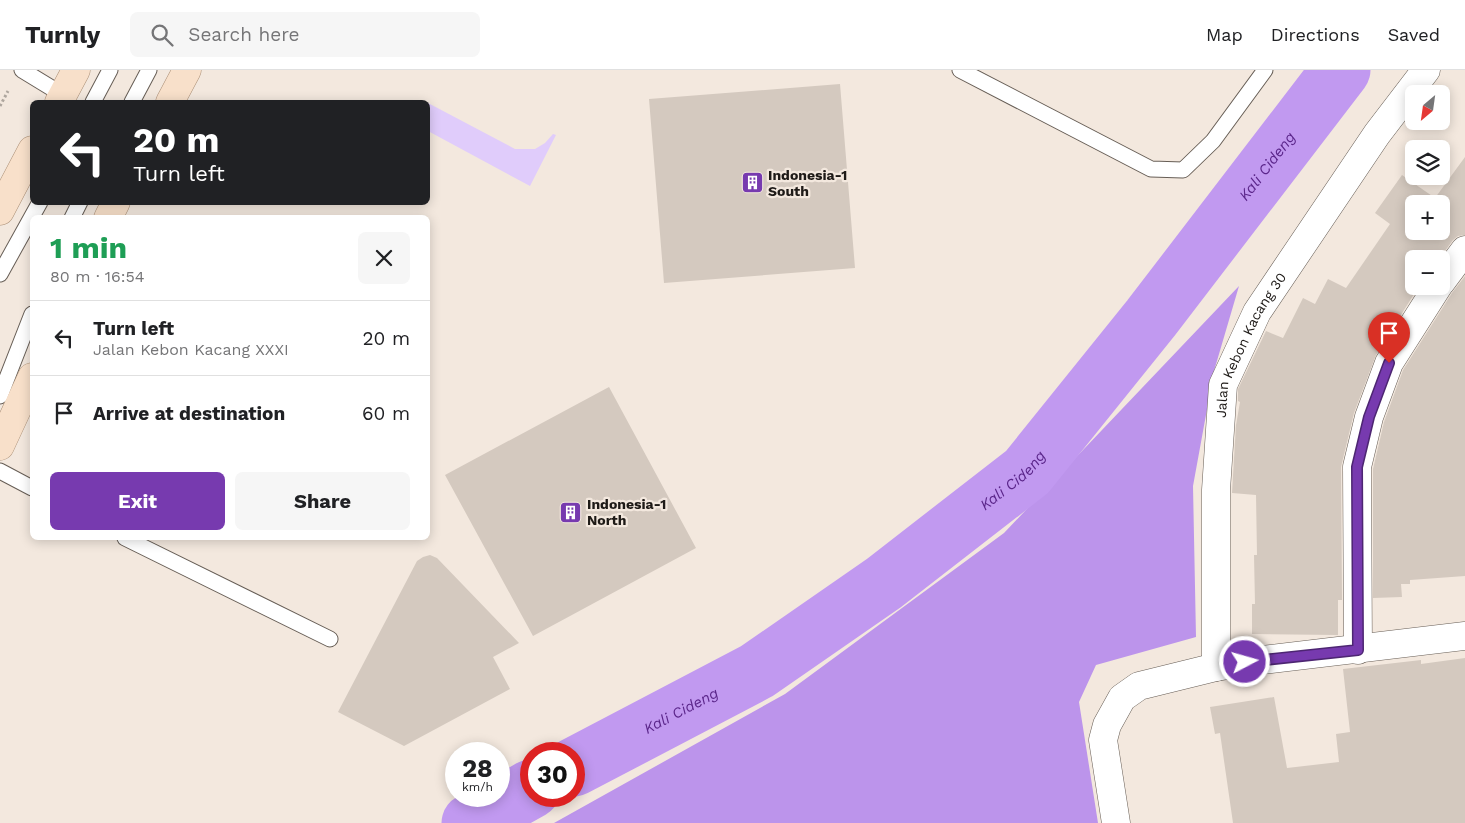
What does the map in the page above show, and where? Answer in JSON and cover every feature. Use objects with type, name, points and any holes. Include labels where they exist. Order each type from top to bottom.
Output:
[{"type":"main road","points":[[61,99],[76,70]]},
{"type":"main road","points":[[171,100],[187,70]]},
{"type":"main road","points":[[0,211],[30,154]]},
{"type":"main road","points":[[0,446],[30,381]]},
{"type":"street","name":"Jalan Kebon Kacang 30","points":[[1216,667],[1216,490],[1224,386],[1257,312],[1377,134],[1426,70]]},
{"type":"street","points":[[1450,270],[1465,250]]},
{"type":"street","points":[[1358,650],[1357,467],[1369,417],[1389,363],[1432,295]]},
{"type":"street","points":[[1116,823],[1102,740],[1107,725],[1122,698],[1139,686],[1216,667],[1465,636]]},
{"type":"lane","points":[[22,70],[61,99]]},
{"type":"lane","points":[[93,100],[110,70]]},
{"type":"lane","points":[[133,100],[149,70]]},
{"type":"lane","points":[[960,70],[1151,169],[1183,170],[1213,141],[1264,70]]},
{"type":"lane","points":[[0,274],[30,220]]},
{"type":"lane","points":[[0,396],[30,319]]},
{"type":"lane","points":[[0,471],[30,487]]},
{"type":"lane","points":[[128,540],[330,639]]},
{"type":"shaded area","points":[[430,104],[515,149],[535,149],[545,143],[553,134],[556,135],[530,186],[430,132]]},
{"type":"shaded area","points":[[1239,286],[1214,371],[1193,486],[1196,637],[1096,665],[1079,702],[1098,823],[554,823],[785,694],[1004,533]]},
{"type":"building","name":"Indonesia-1 South","points":[[840,84],[855,268],[664,283],[649,99]]},
{"type":"building","points":[[1465,157],[1465,235],[1458,236],[1446,250],[1405,250],[1405,295],[1413,295],[1376,355],[1354,413],[1341,467],[1342,600],[1338,600],[1338,635],[1252,634],[1252,604],[1255,604],[1254,555],[1257,555],[1256,495],[1232,493],[1236,425],[1240,402],[1238,401],[1238,389],[1266,331],[1283,338],[1303,298],[1315,304],[1328,279],[1346,288],[1390,224],[1375,213],[1402,175],[1405,177],[1405,185],[1416,185],[1431,195],[1405,195],[1405,240],[1450,240],[1450,195],[1437,195],[1445,185],[1450,185],[1450,178]]},
{"type":"building","points":[[1465,276],[1465,576],[1410,580],[1410,584],[1401,584],[1402,597],[1373,598],[1373,469],[1384,422],[1403,370]]},
{"type":"building","name":"Indonesia-1 North","points":[[609,387],[696,548],[533,636],[445,475]]},
{"type":"building","points":[[430,555],[437,558],[519,643],[493,657],[510,689],[404,746],[338,712],[417,561]]},
{"type":"building","points":[[1465,658],[1465,823],[1233,823],[1220,733],[1215,734],[1210,707],[1274,697],[1287,768],[1339,762],[1336,734],[1350,732],[1343,669],[1421,660],[1421,664]]},
{"type":"waterway","name":"Kali Cideng","points":[[585,761],[757,671],[884,583],[1027,472],[1151,318],[1341,70]]},
{"type":"waterway","name":"Kali Cideng","points":[[471,823],[520,795]]},
{"type":"place","name":"Indonesia-1 South","points":[[752,183]]},
{"type":"place","name":"Indonesia-1 North","points":[[571,512]]},
{"type":"route","points":[[1245,662],[1358,650],[1357,467],[1369,417],[1389,363]]}]
